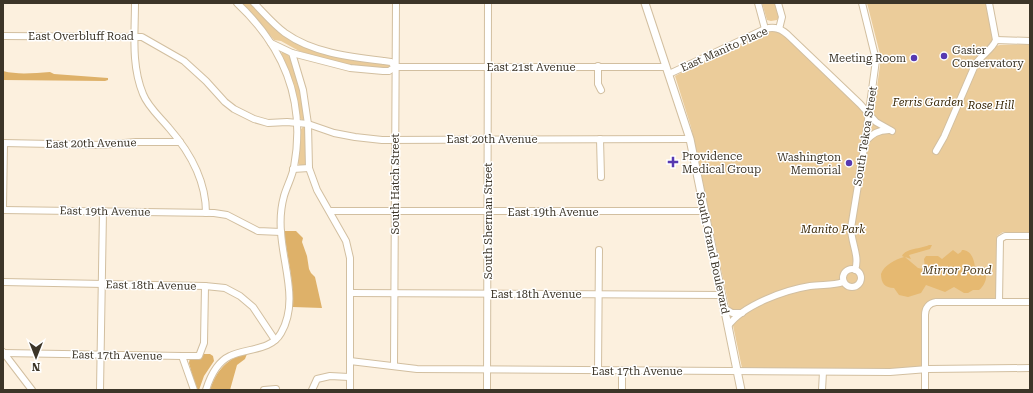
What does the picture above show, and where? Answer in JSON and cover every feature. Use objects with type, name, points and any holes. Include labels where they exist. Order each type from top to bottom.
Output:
[{"type":"main road","name":"South Grand Boulevard","points":[[645,3],[690,139],[741,390]]},
{"type":"street","points":[[135,3],[135,62],[143,95],[159,118],[180,142],[193,164],[199,176],[205,195],[206,212]]},
{"type":"street","points":[[206,390],[213,373],[219,364],[228,356],[241,351],[261,347],[275,340],[280,335],[289,313],[288,283],[281,232],[282,206],[293,169],[297,137],[297,123],[293,99],[287,74],[271,42],[237,3]]},
{"type":"street","points":[[254,3],[284,32],[302,43],[314,48],[346,55],[391,62],[395,67],[389,71],[369,71],[330,64],[292,53],[271,42]]},
{"type":"street","name":"South Hatch Street","points":[[394,366],[396,293],[396,3]]},
{"type":"street","name":"South Sherman Street","points":[[487,390],[488,3]]},
{"type":"street","points":[[758,3],[765,29]]},
{"type":"street","points":[[778,3],[782,17],[779,29],[790,37],[878,123],[892,131],[877,132],[865,142]]},
{"type":"street","name":"South Tekoa Street","points":[[855,270],[857,257],[851,230],[876,60],[862,3]]},
{"type":"street","points":[[936,151],[975,65],[996,40],[989,3]]},
{"type":"street","name":"East Manito Place","points":[[669,74],[765,29],[779,29]]},
{"type":"street","name":"East Overbluff Road","points":[[3,36],[142,36],[184,61],[206,81],[225,102],[244,115],[264,122],[297,123]]},
{"type":"street","points":[[996,40],[1030,41]]},
{"type":"street","points":[[292,53],[303,90],[308,124],[309,168],[317,190],[346,241],[350,258],[350,390]]},
{"type":"street","points":[[598,66],[598,84],[601,90]]},
{"type":"street","name":"East 21st Avenue","points":[[395,67],[666,66]]},
{"type":"street","name":"East 20th Avenue","points":[[297,123],[308,124],[334,133],[382,140],[690,139]]},
{"type":"street","points":[[600,139],[601,177]]},
{"type":"street","name":"East 20th Avenue","points":[[3,144],[101,145],[136,142],[180,142]]},
{"type":"street","points":[[3,144],[3,208]]},
{"type":"street","points":[[293,169],[309,168]]},
{"type":"street","name":"East 19th Avenue","points":[[3,208],[206,212],[227,215],[258,230],[281,232]]},
{"type":"street","points":[[100,390],[103,211]]},
{"type":"street","name":"East 19th Avenue","points":[[330,211],[704,211]]},
{"type":"street","points":[[999,302],[999,244],[1001,237],[1030,236]]},
{"type":"street","points":[[598,371],[599,250]]},
{"type":"street","points":[[855,270],[859,273],[860,278],[858,284],[851,287],[846,286],[843,282],[845,272],[855,270]]},
{"type":"street","name":"East 18th Avenue","points":[[3,282],[205,286],[225,288],[240,296],[252,307],[275,340]]},
{"type":"street","points":[[728,326],[735,318],[762,301],[786,291],[809,286],[843,282]]},
{"type":"street","name":"East 17th Avenue","points":[[3,353],[198,356],[204,346],[205,286]]},
{"type":"street","name":"East 18th Avenue","points":[[351,293],[721,295]]},
{"type":"street","points":[[925,390],[925,314],[926,308],[929,305],[936,302],[1030,302]]},
{"type":"street","points":[[724,308],[732,313],[743,313]]},
{"type":"street","points":[[3,353],[32,390]]},
{"type":"street","points":[[182,356],[194,390]]},
{"type":"street","name":"East 17th Avenue","points":[[350,361],[417,369],[487,370],[894,372],[925,369],[1030,368]]},
{"type":"street","points":[[622,371],[622,390]]},
{"type":"street","points":[[822,390],[823,372]]},
{"type":"street","points":[[312,390],[317,379],[330,376],[349,377]]},
{"type":"street","points":[[264,390],[276,389]]},
{"type":"green space","points":[[241,3],[250,3],[272,25],[301,44],[390,65],[390,68],[355,66],[330,61],[299,51],[281,41],[274,40],[257,19]]},
{"type":"green space","points":[[762,3],[775,3],[779,17],[777,20],[767,20]]},
{"type":"green space","name":"Manito Park","points":[[867,3],[986,3],[996,46],[1030,44],[1030,232],[1003,232],[997,236],[997,295],[995,299],[929,302],[922,366],[920,367],[893,370],[742,368],[691,127],[675,76],[719,53],[769,30],[780,31],[873,116],[881,58]]},
{"type":"green space","points":[[284,51],[293,64],[299,83],[305,120],[303,121],[300,118],[295,90],[290,74],[281,53]]},
{"type":"green space","points":[[306,127],[305,149],[307,164],[306,166],[300,166],[298,163],[301,129]]},
{"type":"shaded area","points":[[3,71],[20,73],[50,72],[54,74],[108,78],[108,80],[3,80]]},
{"type":"shaded area","points":[[284,231],[296,231],[303,238],[302,242],[307,256],[309,269],[315,277],[322,308],[293,307],[291,278]]},
{"type":"shaded area","points":[[210,354],[213,356],[214,361],[204,376],[199,390],[196,390],[189,363],[190,357]]},
{"type":"shaded area","points":[[247,354],[245,359],[237,365],[230,390],[210,390],[219,371],[224,366],[234,358]]},
{"type":"water","name":"Mirror Pond","points":[[932,245],[930,249],[909,255],[911,259],[905,257],[918,268],[923,269],[925,268],[924,259],[926,256],[938,256],[942,259],[953,250],[958,254],[962,250],[965,250],[972,256],[975,267],[986,275],[982,287],[979,290],[964,293],[954,287],[945,292],[926,285],[921,293],[908,297],[899,295],[894,288],[888,287],[884,284],[881,274],[887,265],[904,257],[902,256],[907,251]]},
{"type":"place","name":"Gasier Conservatory","points":[[944,56]]},
{"type":"place","name":"Meeting Room","points":[[914,58]]},
{"type":"place","name":"Providence Medical Group","points":[[673,162]]},
{"type":"place","name":"Washington Memorial","points":[[849,163]]},
{"type":"park label","name":"Ferris Garden","points":[[928,102]]},
{"type":"park label","name":"Rose Hill","points":[[991,105]]}]
